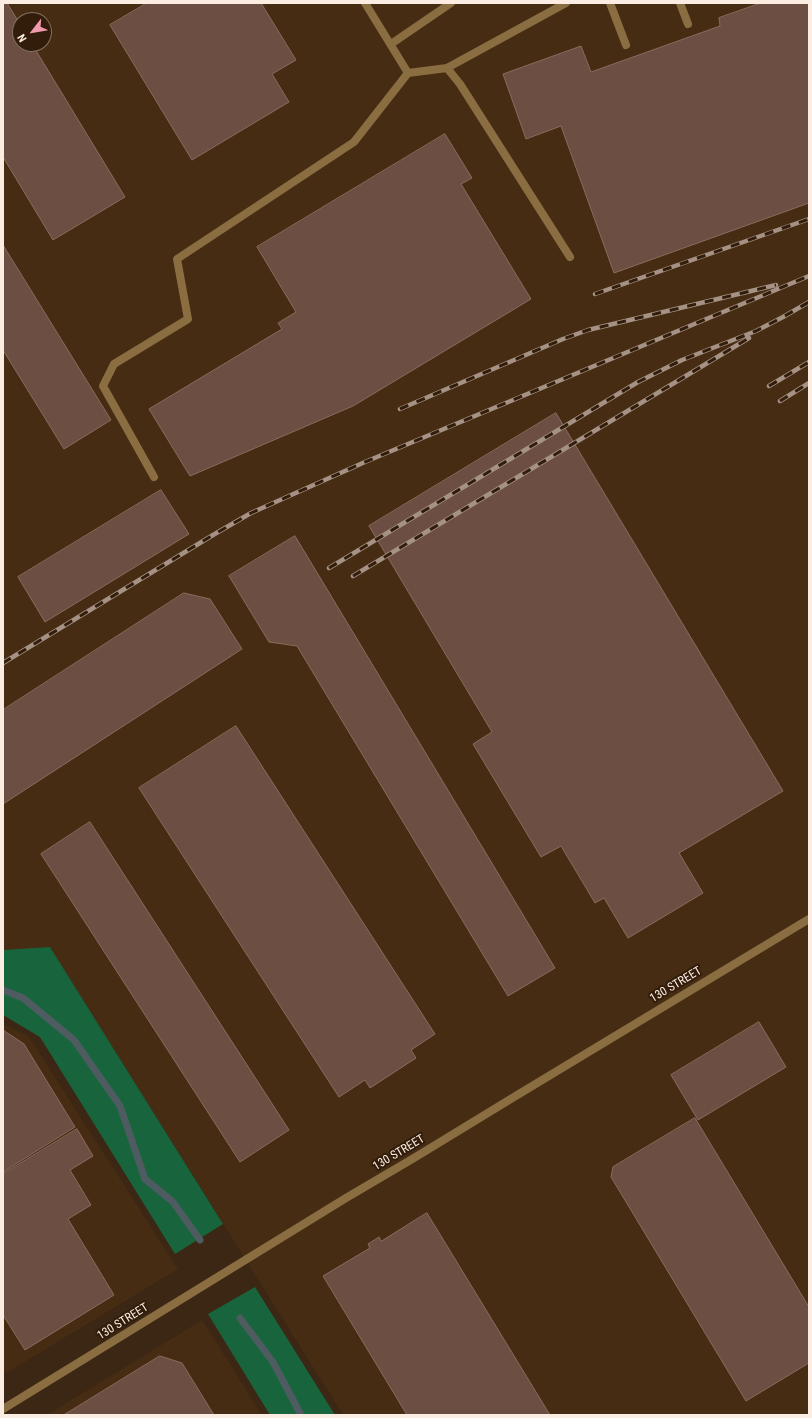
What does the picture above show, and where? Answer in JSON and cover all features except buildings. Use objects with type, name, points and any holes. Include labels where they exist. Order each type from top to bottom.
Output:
[{"type":"street","points":[[365,3],[408,73]]},
{"type":"street","points":[[391,44],[451,3]]},
{"type":"street","points":[[154,477],[103,386],[114,364],[188,319],[177,259],[354,142],[408,73],[447,68],[566,3]]},
{"type":"street","points":[[610,3],[626,45]]},
{"type":"street","points":[[680,3],[688,24]]},
{"type":"street","points":[[447,68],[460,84],[570,257]]},
{"type":"street","name":"130 STREET","points":[[3,1409],[346,1198],[809,919]]},
{"type":"shaded area","points":[[3,3],[809,3],[809,1415],[343,1415],[50,947],[3,950]]},
{"type":"shaded area","points":[[3,1024],[29,1037],[178,1269],[3,1375]]},
{"type":"shaded area","points":[[202,1320],[262,1415],[47,1415]]},
{"type":"green space","points":[[50,947],[223,1224],[175,1254],[40,1037],[3,1015],[3,950]]},
{"type":"green space","points":[[255,1287],[335,1415],[270,1415],[208,1314]]},
{"type":"waterway","points":[[3,990],[23,998],[74,1040],[120,1106],[145,1179],[173,1202],[200,1240]]},
{"type":"waterway","points":[[240,1318],[273,1362],[301,1415]]},
{"type":"railway","points":[[595,294],[809,219]]},
{"type":"railway","points":[[3,663],[251,513],[365,462],[809,276]]},
{"type":"railway","points":[[400,409],[563,339],[588,330],[776,285]]},
{"type":"railway","points":[[329,568],[638,382],[682,360],[756,331],[809,302]]},
{"type":"railway","points":[[353,576],[749,338]]},
{"type":"railway","points":[[769,386],[809,362]]},
{"type":"railway","points":[[780,401],[809,383]]}]
